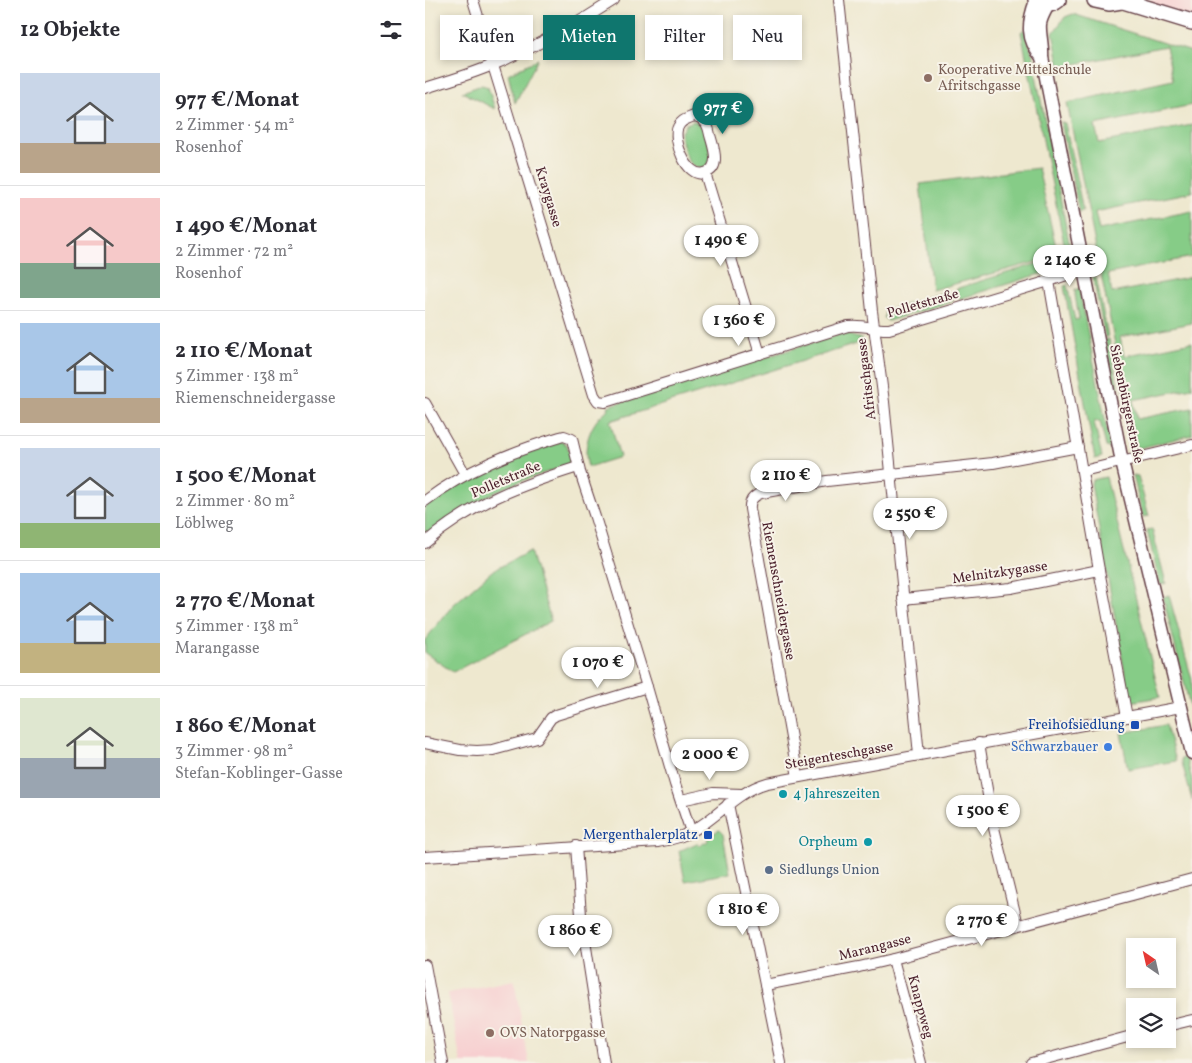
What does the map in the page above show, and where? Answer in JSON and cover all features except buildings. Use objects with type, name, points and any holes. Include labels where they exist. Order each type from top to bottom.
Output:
[{"type":"main road","points":[[1095,0],[1109,3],[1121,0],[1192,22]]},
{"type":"street","name":"Kraygasse","points":[[473,0],[594,395],[598,401]]},
{"type":"street","points":[[425,88],[493,65],[571,28],[614,0]]},
{"type":"street","name":"Afritschgasse","points":[[839,0],[884,402],[919,755]]},
{"type":"street","name":"Siebenbürgerstraße","points":[[1045,1],[1029,18],[1029,26],[1034,48],[1043,57],[1122,462],[1191,747]]},
{"type":"street","points":[[694,116],[706,122],[716,154],[715,162],[705,173],[694,172],[687,165],[676,136],[676,131],[681,122],[694,116]]},
{"type":"street","points":[[705,173],[760,354]]},
{"type":"street","name":"Polletstraße","points":[[598,401],[605,402],[847,327],[859,325],[889,328],[1049,281],[1083,269]]},
{"type":"street","points":[[1049,281],[1099,570],[1127,717]]},
{"type":"street","points":[[425,403],[465,474]]},
{"type":"street","name":"Polletstraße","points":[[425,501],[465,474],[521,449],[564,436],[572,439],[578,467],[502,493],[456,519],[425,543]]},
{"type":"street","points":[[1083,471],[1192,445]]},
{"type":"street","name":"Riemenschneidergasse","points":[[798,777],[749,505],[753,498],[761,493],[827,481],[993,463],[1078,448]]},
{"type":"street","points":[[578,467],[691,832]]},
{"type":"street","name":"Melnitzkygasse","points":[[903,599],[1011,588],[1099,570]]},
{"type":"street","points":[[425,743],[477,752],[511,746],[537,738],[551,718],[556,715],[647,687]]},
{"type":"street","name":"Steigenteschgasse","points":[[425,857],[657,842],[691,832],[742,794],[759,785],[1181,707]]},
{"type":"street","points":[[979,743],[993,824],[1018,925]]},
{"type":"street","points":[[681,800],[713,793],[742,794]]},
{"type":"street","points":[[728,804],[781,1063]]},
{"type":"street","points":[[576,846],[581,915],[604,1063]]},
{"type":"street","name":"Marangasse","points":[[765,985],[893,959],[1192,879]]},
{"type":"street","name":"Knappweg","points":[[893,959],[921,1063]]},
{"type":"street","points":[[425,965],[443,1063]]},
{"type":"street","points":[[1176,1024],[1192,1020]]},
{"type":"street","points":[[1031,1063],[1126,1037]]},
{"type":"shaded area","points":[[1139,0],[1192,0],[1192,18]]},
{"type":"shaded area","name":"OVS Natorpgasse","points":[[514,980],[529,1063],[461,1063],[448,993]]},
{"type":"green space","points":[[1073,14],[1192,52],[1192,105],[1095,125],[1099,143],[1192,125],[1192,192],[1095,212],[1099,230],[1192,211],[1192,257],[1108,274],[1112,293],[1192,277],[1192,323],[1120,337],[1124,356],[1192,342],[1192,388],[1133,400],[1137,419],[1192,408],[1192,435],[1140,448],[1135,445],[1067,103],[1173,80],[1166,46],[1060,67],[1053,33],[1065,17]]},
{"type":"green space","points":[[1024,29],[1037,67],[1035,70],[1072,257],[1066,253],[1021,32]]},
{"type":"green space","points":[[538,59],[515,103],[508,74]]},
{"type":"green space","points":[[482,85],[488,87],[495,109],[462,92]]},
{"type":"green space","points":[[694,121],[702,126],[710,148],[710,159],[703,168],[693,165],[689,161],[680,134],[686,124]]},
{"type":"green space","points":[[1061,122],[1065,123],[1083,211],[1079,212]]},
{"type":"green space","points":[[1038,168],[1058,256],[932,290],[920,184]]},
{"type":"green space","points":[[1049,260],[1052,261],[1053,270],[959,299],[956,290],[958,288]]},
{"type":"green space","points":[[1093,277],[1096,277],[1108,337],[1105,337]]},
{"type":"green space","points":[[1067,285],[1075,320],[1079,319],[1075,290],[1079,288],[1111,449],[1106,447],[1100,421],[1094,422],[1102,457],[1095,459],[1064,286]]},
{"type":"green space","points":[[947,291],[951,293],[953,301],[888,321],[884,318],[885,311]]},
{"type":"green space","points":[[847,332],[848,335],[862,339],[863,342],[610,421],[620,457],[588,467],[586,451],[589,435],[597,420],[609,409],[608,406]]},
{"type":"green space","points":[[1109,339],[1121,400],[1117,400],[1105,340]]},
{"type":"green space","points":[[561,441],[567,445],[572,461],[570,464],[499,490],[425,538],[425,505],[448,489],[511,457]]},
{"type":"green space","points":[[1133,475],[1138,476],[1149,516],[1143,517]]},
{"type":"green space","points":[[1106,477],[1160,697],[1130,702],[1091,484],[1092,480]]},
{"type":"green space","points":[[1152,529],[1166,583],[1160,585],[1147,530]]},
{"type":"green space","points":[[530,551],[551,621],[453,672],[425,653],[425,640],[453,605],[492,571]]},
{"type":"green space","points":[[1169,595],[1192,680],[1192,715],[1163,597]]},
{"type":"green space","points":[[1166,725],[1176,761],[1128,769],[1121,733]]},
{"type":"green space","points":[[1186,757],[1192,780],[1192,800],[1181,759]]},
{"type":"green space","points":[[719,830],[723,834],[730,873],[685,881],[679,851],[697,843],[699,846],[708,841],[707,837]]},
{"type":"place","name":"Kooperative Mittelschule Afritschgasse","points":[[928,78]]},
{"type":"place","name":"Freihofsiedlung","points":[[1135,725]]},
{"type":"place","name":"Schwarzbauer","points":[[1108,747]]},
{"type":"place","name":"4 Jahreszeiten","points":[[783,794]]},
{"type":"place","name":"Mergenthalerplatz","points":[[708,835]]},
{"type":"place","name":"Orpheum","points":[[868,842]]},
{"type":"place","name":"Siedlungs Union","points":[[769,870]]},
{"type":"place","name":"OVS Natorpgasse","points":[[490,1033]]}]
